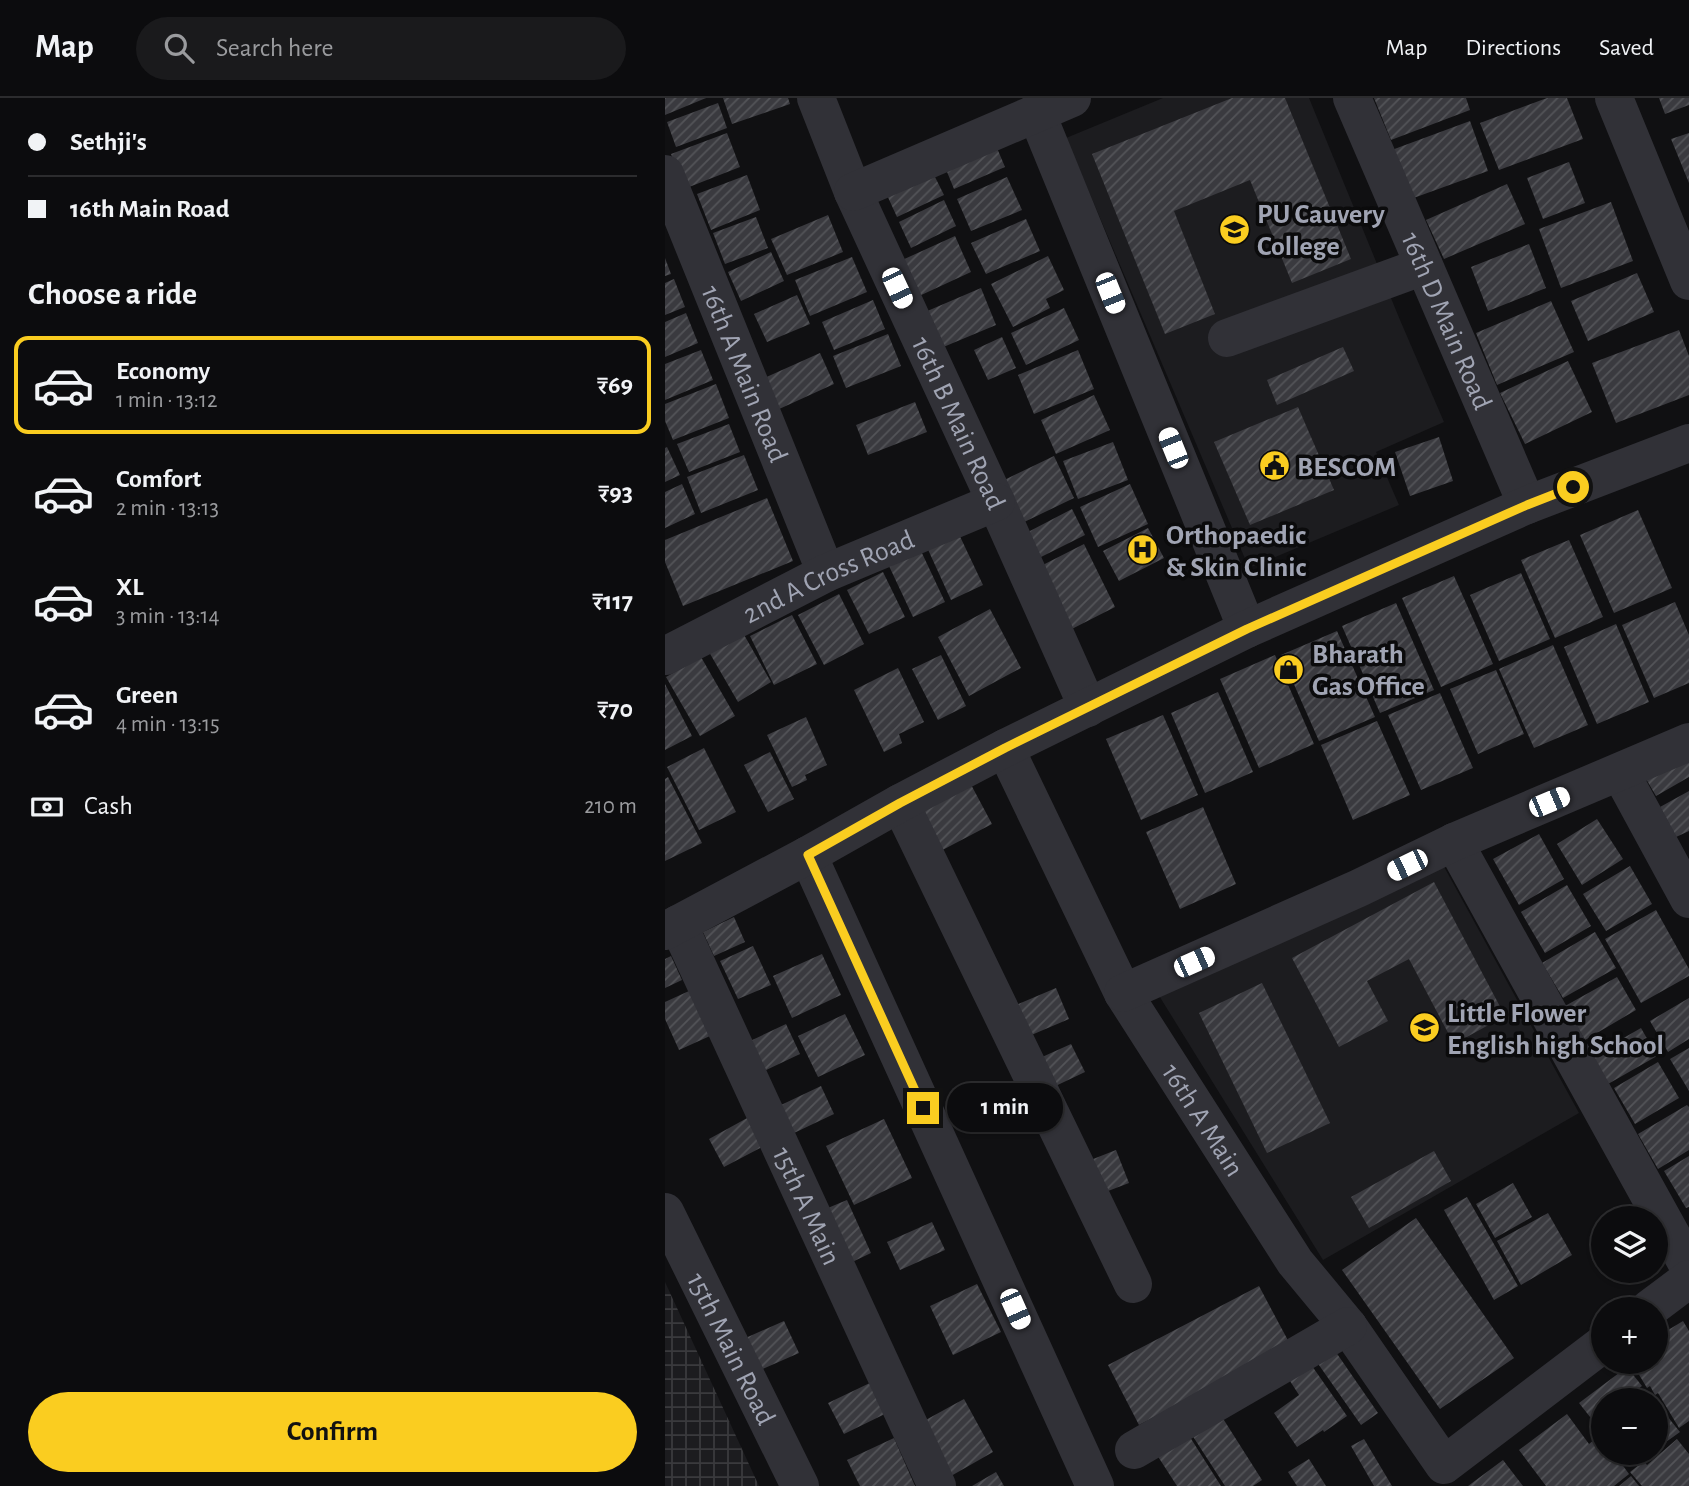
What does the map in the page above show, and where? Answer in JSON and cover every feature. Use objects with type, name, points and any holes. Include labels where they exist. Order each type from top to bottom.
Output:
[{"type":"street","name":"16th B Main Road","points":[[816,98],[853,192],[1088,708]]},
{"type":"street","points":[[853,192],[1072,98]]},
{"type":"street","name":"16th D Main Road","points":[[1352,98],[1527,505]]},
{"type":"street","points":[[1614,98],[1681,238],[1689,281]]},
{"type":"street","points":[[1036,113],[1247,629]]},
{"type":"street","name":"16th A Main Road","points":[[665,174],[826,573]]},
{"type":"street","points":[[1227,338],[1424,266]]},
{"type":"street","points":[[672,927],[1005,748],[1247,629],[1527,505],[1689,443]]},
{"type":"street","name":"2nd A Cross Road","points":[[665,655],[826,573],[996,502]]},
{"type":"street","points":[[1123,993],[1359,888],[1454,842],[1689,742]]},
{"type":"street","name":"16th A Main","points":[[1005,748],[1123,993],[1295,1262],[1348,1326],[1444,1465],[1591,1353]]},
{"type":"street","points":[[1620,772],[1689,899]]},
{"type":"street","points":[[900,803],[1133,1284]]},
{"type":"street","points":[[1454,842],[1689,1266]]},
{"type":"street","points":[[808,855],[1095,1486]]},
{"type":"street","name":"15th A Main","points":[[672,927],[937,1486]]},
{"type":"street","name":"15th Main Road","points":[[665,1212],[800,1486]]},
{"type":"street","points":[[1666,1297],[1689,1279]]},
{"type":"street","points":[[1134,1450],[1348,1326]]},
{"type":"shaded area","name":"PU Cauvery College","points":[[1163,98],[1309,98],[1444,422],[1376,452],[1399,505],[1249,568],[1066,138]]},
{"type":"shaded area","name":"Little Flower English high School","points":[[1442,863],[1579,1113],[1323,1260],[1158,994]]},
{"type":"shaded area","points":[[665,1282],[759,1486],[665,1486]]},
{"type":"building","points":[[665,98],[706,98],[665,115]]},
{"type":"building","points":[[723,98],[788,98],[790,104],[732,124]]},
{"type":"building","points":[[1232,98],[1285,98],[1351,259],[1292,283],[1250,180],[1174,211],[1215,314],[1165,334],[1092,154]]},
{"type":"building","points":[[1374,98],[1466,98],[1470,110],[1391,140]]},
{"type":"building","points":[[1547,98],[1567,98],[1583,139],[1499,170],[1480,123]]},
{"type":"building","points":[[1659,98],[1689,98],[1689,105],[1665,114]]},
{"type":"building","points":[[718,103],[727,128],[676,147],[667,122]]},
{"type":"building","points":[[1470,121],[1488,171],[1408,200],[1389,151]]},
{"type":"building","points":[[727,133],[740,167],[684,189],[671,154]]},
{"type":"building","points":[[1689,133],[1689,183],[1671,139]]},
{"type":"building","points":[[994,141],[1005,167],[954,189],[943,162]]},
{"type":"building","points":[[1569,162],[1585,203],[1543,219],[1527,178]]},
{"type":"building","points":[[932,171],[944,195],[897,217],[886,193]]},
{"type":"building","points":[[747,175],[760,210],[711,230],[697,194]]},
{"type":"building","points":[[1007,177],[1022,210],[971,231],[957,199]]},
{"type":"building","points":[[1507,184],[1525,224],[1444,259],[1426,220]]},
{"type":"building","points":[[944,200],[956,226],[911,248],[899,222]]},
{"type":"building","points":[[1611,202],[1633,261],[1561,288],[1539,229]]},
{"type":"building","points":[[828,215],[843,252],[787,275],[771,239]]},
{"type":"building","points":[[756,217],[768,248],[725,264],[713,233]]},
{"type":"building","points":[[1026,219],[1040,251],[986,274],[971,243]]},
{"type":"building","points":[[955,236],[971,272],[917,297],[900,261]]},
{"type":"building","points":[[1529,244],[1546,288],[1488,311],[1471,267]]},
{"type":"building","points":[[771,252],[784,281],[741,301],[728,272]]},
{"type":"building","points":[[1048,256],[1064,290],[1046,299],[1050,308],[1013,327],[991,284]]},
{"type":"building","points":[[852,257],[867,292],[810,316],[795,280]]},
{"type":"building","points":[[665,258],[671,274],[665,276]]},
{"type":"building","points":[[1637,273],[1654,312],[1588,341],[1571,301]]},
{"type":"building","points":[[674,279],[685,307],[665,315],[665,283]]},
{"type":"building","points":[[981,288],[996,325],[941,348],[925,312]]},
{"type":"building","points":[[797,295],[810,324],[767,342],[754,314]]},
{"type":"building","points":[[873,300],[885,329],[834,350],[822,322]]},
{"type":"building","points":[[1551,301],[1574,352],[1497,385],[1476,333]]},
{"type":"building","points":[[1064,308],[1079,340],[1026,365],[1011,333]]},
{"type":"building","points":[[686,313],[698,343],[665,357],[665,322]]},
{"type":"building","points":[[1679,330],[1689,356],[1689,395],[1616,423],[1592,363]]},
{"type":"building","points":[[888,334],[901,366],[846,388],[833,356]]},
{"type":"building","points":[[1002,337],[1016,368],[988,380],[974,350]]},
{"type":"building","points":[[1343,347],[1354,371],[1277,405],[1267,380]]},
{"type":"building","points":[[701,350],[713,380],[665,400],[665,364]]},
{"type":"building","points":[[1078,350],[1094,389],[1034,414],[1018,375]]},
{"type":"building","points":[[820,353],[834,384],[777,410],[762,379]]},
{"type":"building","points":[[1568,361],[1592,412],[1525,444],[1500,393]]},
{"type":"building","points":[[716,384],[729,418],[673,440],[665,421],[665,404]]},
{"type":"building","points":[[1094,395],[1110,430],[1056,454],[1041,420]]},
{"type":"building","points":[[915,402],[927,432],[868,455],[856,425]]},
{"type":"building","name":"BESCOM","points":[[1298,407],[1334,490],[1250,525],[1214,442]]},
{"type":"building","points":[[729,424],[740,452],[689,472],[677,444]]},
{"type":"building","points":[[1439,437],[1453,481],[1410,496],[1395,452]]},
{"type":"building","points":[[1113,442],[1128,480],[1078,499],[1063,461]]},
{"type":"building","points":[[667,447],[680,475],[665,482],[665,448]]},
{"type":"building","points":[[744,455],[758,490],[701,513],[687,477]]},
{"type":"building","points":[[1054,456],[1074,498],[1018,525],[998,483]]},
{"type":"building","points":[[682,484],[695,514],[665,528],[665,492]]},
{"type":"building","points":[[1130,484],[1148,524],[1098,547],[1080,507]]},
{"type":"building","points":[[767,498],[793,561],[683,606],[665,562],[665,540]]},
{"type":"building","points":[[1072,509],[1085,535],[1041,557],[1028,532]]},
{"type":"building","points":[[1638,510],[1672,588],[1614,613],[1580,535]]},
{"type":"building","points":[[956,528],[983,585],[951,600],[925,543]]},
{"type":"building","points":[[1148,528],[1164,558],[1119,581],[1103,551]]},
{"type":"building","points":[[1569,540],[1603,617],[1555,638],[1521,560]]},
{"type":"building","points":[[1084,544],[1115,607],[1062,634],[1031,571]]},
{"type":"building","points":[[921,551],[945,602],[913,617],[889,566]]},
{"type":"building","points":[[883,572],[905,617],[869,634],[847,590]]},
{"type":"building","points":[[1521,573],[1550,639],[1499,661],[1470,595]]},
{"type":"building","points":[[1454,576],[1493,664],[1441,687],[1402,598]]},
{"type":"building","points":[[839,594],[864,644],[824,665],[798,615]]},
{"type":"building","points":[[1675,602],[1689,635],[1689,683],[1654,698],[1622,625]]},
{"type":"building","points":[[1396,603],[1434,690],[1380,713],[1342,626]]},
{"type":"building","points":[[990,609],[1021,668],[969,696],[938,637]]},
{"type":"building","points":[[792,615],[817,664],[774,685],[750,636]]},
{"type":"building","points":[[1616,624],[1649,702],[1597,724],[1564,647]]},
{"type":"building","points":[[1337,631],[1375,717],[1319,741],[1281,655]]},
{"type":"building","points":[[743,633],[771,682],[738,702],[709,652]]},
{"type":"building","points":[[1553,645],[1588,725],[1534,748],[1499,669]]},
{"type":"building","points":[[941,655],[966,706],[938,720],[912,669]]},
{"type":"building","points":[[1275,655],[1314,744],[1259,768],[1220,679]]},
{"type":"building","points":[[701,657],[735,716],[700,736],[666,677]]},
{"type":"building","points":[[898,668],[924,722],[899,734],[902,743],[884,752],[854,690]]},
{"type":"building","points":[[1496,670],[1524,734],[1478,754],[1450,689]]},
{"type":"building","points":[[665,684],[692,736],[665,750]]},
{"type":"building","points":[[1218,692],[1253,772],[1205,793],[1171,713]]},
{"type":"building","points":[[1440,693],[1473,768],[1421,790],[1388,715]]},
{"type":"building","points":[[1163,715],[1198,795],[1141,820],[1106,739]]},
{"type":"building","points":[[806,717],[827,765],[805,775],[807,780],[792,787],[767,735]]},
{"type":"building","points":[[1377,721],[1410,795],[1353,820],[1321,745]]},
{"type":"building","points":[[1689,745],[1689,777],[1656,796],[1642,772]]},
{"type":"building","points":[[704,748],[736,812],[699,830],[667,767]]},
{"type":"building","points":[[770,752],[794,799],[768,812],[744,765]]},
{"type":"building","points":[[668,777],[702,843],[665,861],[665,779]]},
{"type":"building","points":[[968,779],[992,824],[931,856],[907,812]]},
{"type":"building","points":[[1689,791],[1689,831],[1676,837],[1660,807]]},
{"type":"building","points":[[1203,807],[1236,884],[1180,909],[1146,832]]},
{"type":"building","points":[[1597,819],[1623,859],[1582,885],[1557,844]]},
{"type":"building","points":[[1539,834],[1564,879],[1519,905],[1493,859]]},
{"type":"building","points":[[1630,866],[1652,904],[1606,931],[1583,894]]},
{"type":"building","points":[[1434,882],[1505,1016],[1454,1044],[1409,959],[1367,981],[1388,1021],[1339,1047],[1292,958]]},
{"type":"building","points":[[1567,885],[1591,926],[1545,953],[1521,912]]},
{"type":"building","points":[[1656,910],[1689,969],[1689,976],[1641,1003],[1605,939]]},
{"type":"building","points":[[734,917],[745,942],[714,956],[703,932]]},
{"type":"building","points":[[1595,932],[1616,968],[1563,998],[1542,963]]},
{"type":"building","points":[[753,946],[771,985],[738,999],[720,961]]},
{"type":"building","points":[[822,954],[841,995],[792,1018],[773,976]]},
{"type":"building","points":[[671,956],[682,980],[665,988],[665,959]]},
{"type":"building","points":[[1617,977],[1636,1010],[1585,1040],[1565,1006]]},
{"type":"building","points":[[1262,983],[1330,1123],[1267,1153],[1199,1013]]},
{"type":"building","points":[[1056,988],[1069,1019],[1022,1039],[1009,1008]]},
{"type":"building","points":[[689,991],[710,1036],[679,1050],[665,1019],[665,1002]]},
{"type":"building","points":[[1689,998],[1689,1039],[1668,1052],[1650,1021]]},
{"type":"building","points":[[845,1014],[865,1055],[818,1077],[798,1036]]},
{"type":"building","points":[[786,1024],[800,1054],[762,1072],[748,1042]]},
{"type":"building","points":[[1641,1028],[1657,1056],[1608,1084],[1592,1056]]},
{"type":"building","points":[[1071,1044],[1085,1072],[1045,1091],[1031,1062]]},
{"type":"building","points":[[1689,1048],[1689,1091],[1670,1059]]},
{"type":"building","points":[[1658,1062],[1679,1098],[1635,1124],[1614,1088]]},
{"type":"building","points":[[821,1086],[834,1114],[794,1133],[781,1105]]},
{"type":"building","points":[[1687,1105],[1689,1150],[1658,1169],[1638,1134]]},
{"type":"building","points":[[749,1117],[764,1146],[724,1167],[709,1139]]},
{"type":"building","points":[[884,1119],[912,1178],[854,1205],[826,1146]]},
{"type":"building","points":[[1116,1150],[1129,1183],[1095,1196],[1083,1163]]},
{"type":"building","points":[[1434,1151],[1451,1181],[1369,1228],[1351,1197]]},
{"type":"building","points":[[1689,1156],[1689,1207],[1686,1208],[1664,1171]]},
{"type":"building","points":[[1513,1183],[1532,1217],[1495,1238],[1476,1204]]},
{"type":"building","points":[[1467,1197],[1518,1286],[1494,1300],[1444,1210]]},
{"type":"building","points":[[847,1200],[871,1253],[848,1264],[823,1210]]},
{"type":"building","points":[[1548,1213],[1572,1255],[1521,1285],[1497,1241]]},
{"type":"building","points":[[1416,1218],[1514,1358],[1440,1409],[1342,1270]]},
{"type":"building","points":[[932,1222],[945,1250],[900,1270],[887,1242]]},
{"type":"building","points":[[977,1284],[1001,1332],[953,1355],[930,1306]]},
{"type":"building","points":[[1259,1286],[1291,1346],[1139,1425],[1108,1365]]},
{"type":"building","points":[[784,1321],[799,1353],[756,1372],[741,1340]]},
{"type":"building","points":[[1683,1321],[1689,1331],[1689,1421],[1679,1428],[1668,1410],[1668,1388],[1647,1388],[1639,1374],[1668,1374],[1668,1330]]},
{"type":"building","points":[[1331,1345],[1378,1413],[1361,1425],[1314,1358]]},
{"type":"building","points":[[1312,1366],[1347,1416],[1297,1447],[1274,1413],[1299,1395],[1290,1381]]},
{"type":"building","points":[[1618,1374],[1633,1374],[1642,1386],[1639,1388],[1599,1388]]},
{"type":"building","points":[[874,1381],[889,1412],[844,1434],[828,1403]]},
{"type":"building","points":[[1591,1394],[1591,1418],[1579,1403]]},
{"type":"building","points":[[964,1399],[993,1452],[951,1476],[922,1422]]},
{"type":"building","points":[[1567,1414],[1589,1444],[1591,1442],[1591,1465],[1622,1465],[1629,1474],[1614,1486],[1546,1486],[1519,1450]]},
{"type":"building","points":[[1222,1417],[1262,1480],[1253,1486],[1225,1486],[1192,1435]]},
{"type":"building","points":[[1668,1417],[1680,1432],[1668,1441]]},
{"type":"building","points":[[1188,1434],[1221,1486],[1177,1486],[1157,1455]]},
{"type":"building","points":[[894,1438],[915,1486],[860,1486],[847,1460]]},
{"type":"building","points":[[1364,1439],[1392,1486],[1374,1486],[1351,1446]]},
{"type":"building","points":[[1677,1439],[1689,1454],[1689,1486],[1642,1486],[1630,1472],[1639,1465],[1668,1465],[1668,1447]]},
{"type":"building","points":[[1309,1459],[1326,1486],[1297,1486],[1288,1472]]},
{"type":"building","points":[[1503,1460],[1523,1486],[1468,1486]]},
{"type":"building","points":[[996,1472],[1004,1486],[972,1486]]},
{"type":"building","points":[[1631,1476],[1639,1486],[1619,1486]]},
{"type":"place","name":"PU Cauvery College","points":[[1234,229]]},
{"type":"place","name":"BESCOM","points":[[1274,466]]},
{"type":"place","name":"Orthopaedic & Skin Clinic","points":[[1143,550]]},
{"type":"place","name":"Bharath Gas Office","points":[[1289,669]]},
{"type":"place","name":"Little Flower English high School","points":[[1424,1028]]},
{"type":"route","points":[[923,1108],[808,855],[1005,748],[1247,629],[1573,487]]}]
